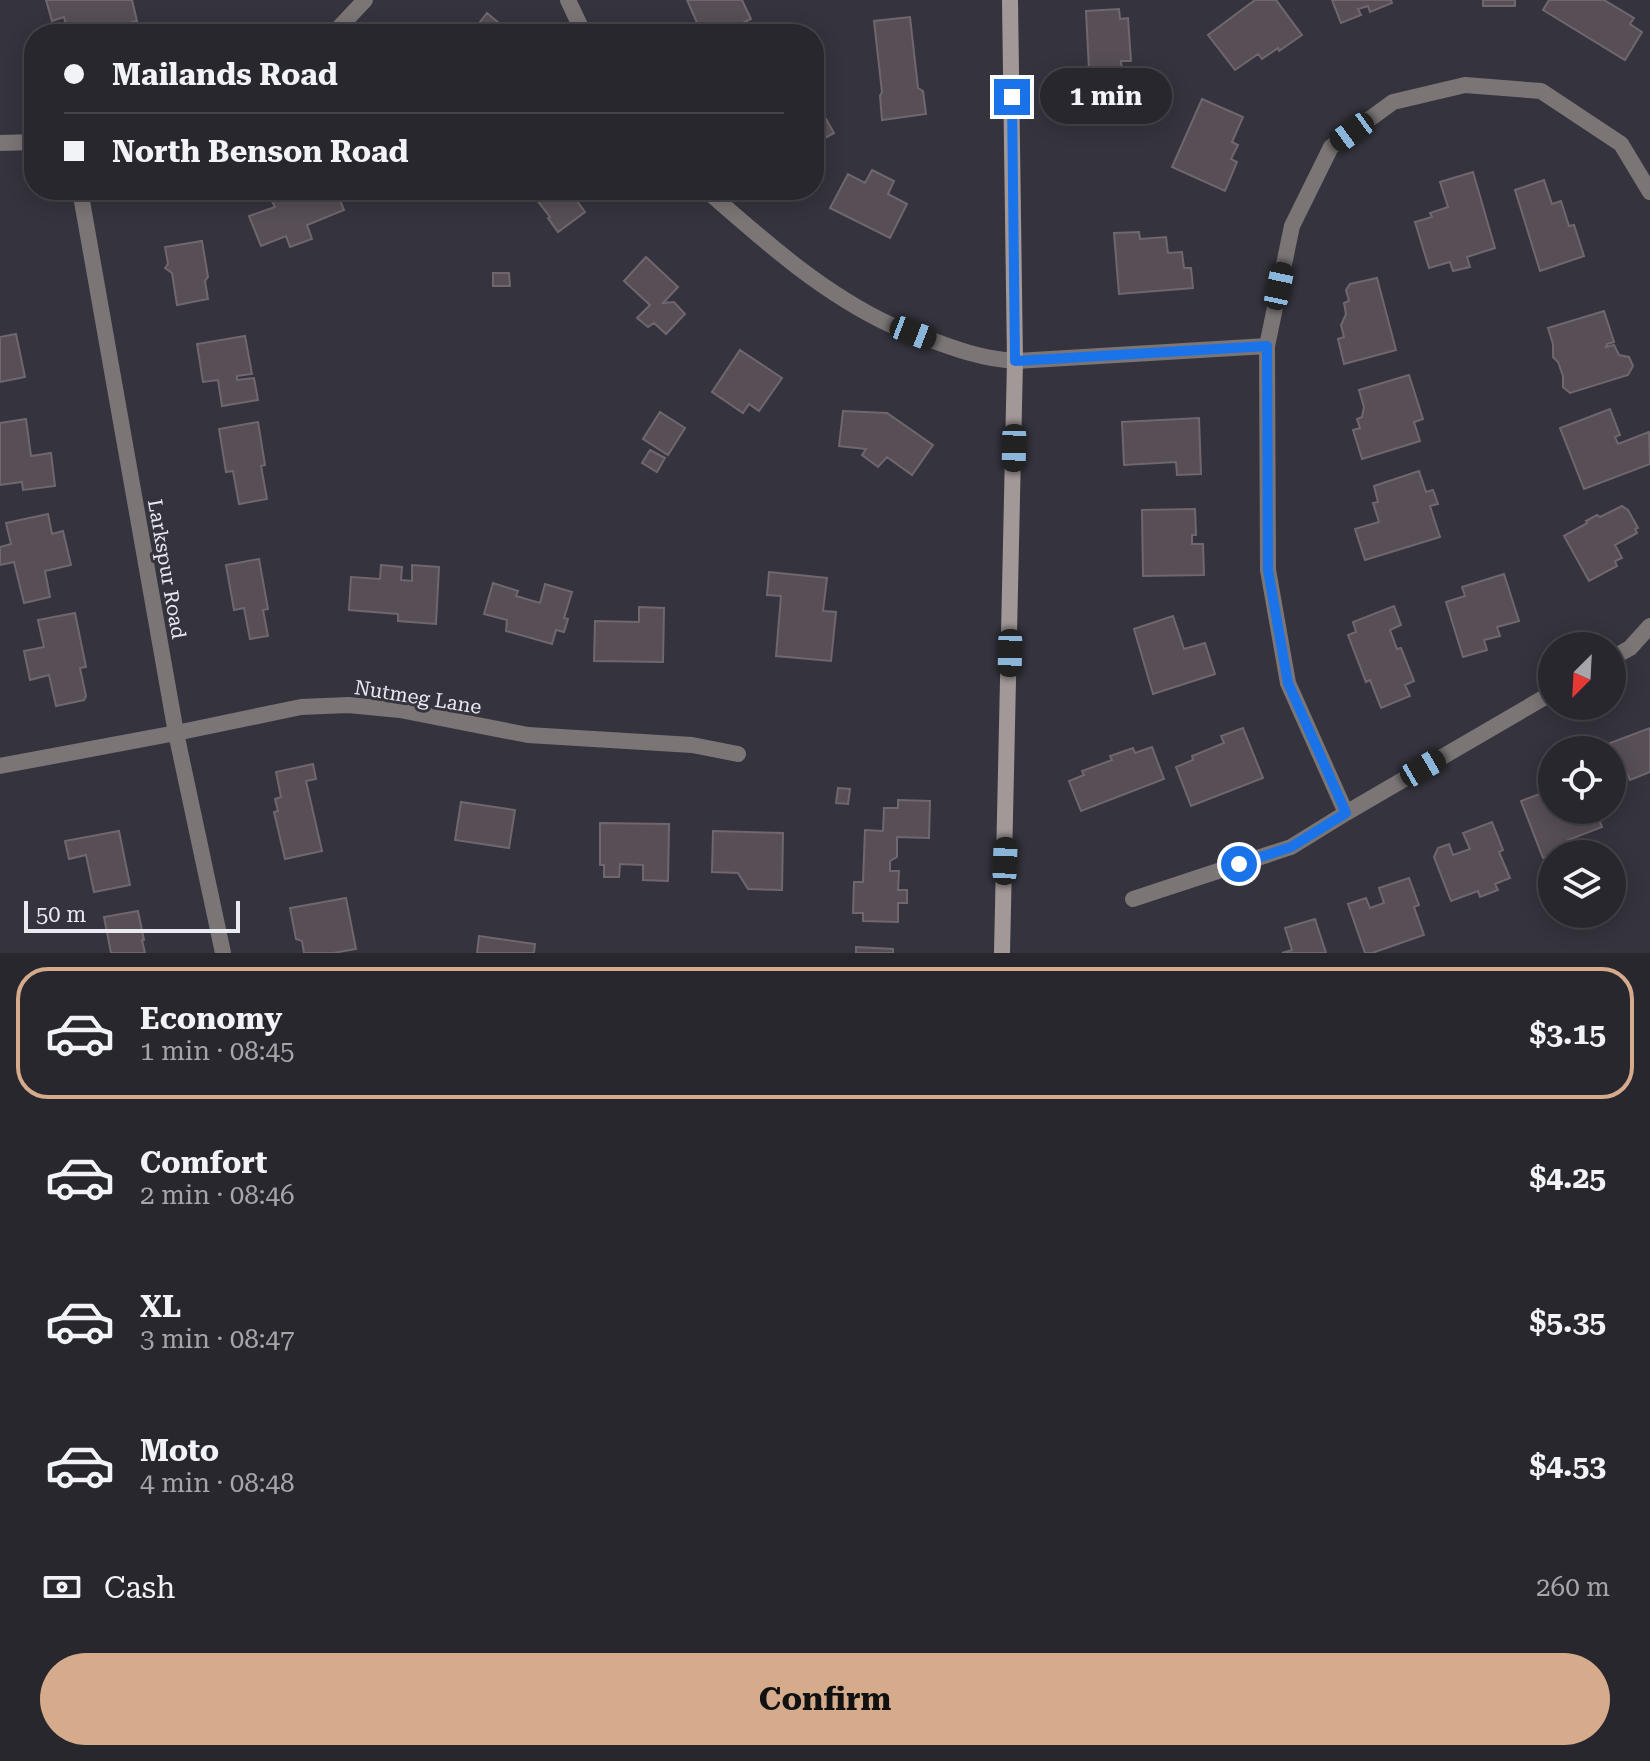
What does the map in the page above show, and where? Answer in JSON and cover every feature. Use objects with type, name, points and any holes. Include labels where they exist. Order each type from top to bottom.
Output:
[{"type":"main road","points":[[1002,953],[1015,361],[1010,0]]},
{"type":"street","points":[[342,24],[365,0]]},
{"type":"street","points":[[568,0],[579,24]]},
{"type":"street","points":[[1346,813],[1288,683],[1268,570],[1267,346],[1292,226],[1331,147],[1393,102],[1465,85],[1541,91],[1621,144],[1650,192]]},
{"type":"street","points":[[0,143],[24,142]]},
{"type":"street","name":"Larkspur Road","points":[[82,200],[176,733],[223,953]]},
{"type":"street","points":[[718,200],[794,265],[843,298],[891,325],[958,351],[993,360],[1015,361],[1267,346]]},
{"type":"street","points":[[1626,650],[1650,626]]},
{"type":"street","points":[[1133,899],[1291,847],[1538,701]]},
{"type":"street","name":"Nutmeg Lane","points":[[0,766],[301,707],[348,705],[400,710],[528,735],[692,745],[738,754]]},
{"type":"building","points":[[46,0],[132,0],[137,21],[125,24],[66,24],[64,17],[52,21]]},
{"type":"building","points":[[687,0],[742,0],[751,19],[740,24],[698,24]]},
{"type":"building","points":[[1255,0],[1276,0],[1302,35],[1262,59],[1258,54],[1235,70],[1208,35]]},
{"type":"building","points":[[1332,0],[1391,0],[1392,3],[1370,12],[1368,6],[1358,9],[1361,15],[1341,23]]},
{"type":"building","points":[[1483,0],[1515,0],[1515,6],[1483,6]]},
{"type":"building","points":[[1549,0],[1604,0],[1634,18],[1630,24],[1642,32],[1625,60],[1543,10]]},
{"type":"building","points":[[1119,9],[1120,19],[1128,18],[1131,61],[1121,61],[1122,73],[1117,73],[1118,88],[1090,89],[1086,11]]},
{"type":"building","points":[[487,13],[500,24],[478,24]]},
{"type":"building","points":[[910,17],[918,88],[923,91],[926,114],[882,120],[874,21]]},
{"type":"building","points":[[1202,99],[1243,117],[1232,142],[1238,145],[1231,159],[1237,162],[1225,191],[1172,167]]},
{"type":"building","points":[[824,120],[834,133],[824,138]]},
{"type":"building","points":[[872,170],[894,181],[888,194],[907,204],[890,238],[830,208],[848,174],[865,183]]},
{"type":"building","points":[[1473,172],[1495,248],[1467,257],[1470,267],[1453,271],[1450,262],[1429,268],[1415,222],[1432,217],[1430,213],[1448,207],[1440,182]]},
{"type":"building","points":[[1544,180],[1552,204],[1561,201],[1569,226],[1574,225],[1584,256],[1540,271],[1515,190]]},
{"type":"building","points":[[340,200],[344,210],[307,225],[312,239],[290,247],[286,236],[261,246],[249,216],[275,207],[272,201]]},
{"type":"building","points":[[537,200],[576,200],[585,212],[558,232]]},
{"type":"building","points":[[1139,232],[1140,239],[1166,237],[1168,253],[1182,252],[1184,268],[1191,268],[1193,288],[1119,294],[1114,233]]},
{"type":"building","points":[[202,241],[208,299],[177,305],[172,273],[165,268],[168,264],[165,247]]},
{"type":"building","points":[[646,257],[678,287],[663,303],[674,302],[685,314],[666,334],[654,323],[648,327],[637,318],[650,305],[624,281]]},
{"type":"building","points":[[493,273],[509,273],[510,286],[493,286]]},
{"type":"building","points":[[1377,278],[1396,350],[1344,364],[1338,339],[1344,337],[1341,325],[1346,314],[1344,303],[1349,301],[1346,290],[1350,284]]},
{"type":"building","points":[[1604,311],[1614,342],[1606,347],[1614,345],[1619,355],[1629,357],[1633,366],[1628,375],[1570,393],[1563,387],[1563,376],[1553,357],[1548,328]]},
{"type":"building","points":[[16,334],[25,377],[0,382],[0,337]]},
{"type":"building","points":[[245,336],[252,374],[237,376],[237,380],[254,378],[258,400],[222,406],[218,380],[203,382],[197,344]]},
{"type":"building","points":[[740,350],[782,378],[759,411],[749,404],[743,413],[712,392]]},
{"type":"building","points":[[1409,375],[1423,419],[1414,422],[1420,441],[1362,459],[1353,430],[1360,428],[1357,419],[1362,417],[1364,407],[1359,390]]},
{"type":"building","points":[[1610,409],[1620,435],[1615,437],[1618,444],[1649,432],[1650,464],[1584,489],[1560,428]]},
{"type":"building","points":[[843,411],[887,413],[933,445],[912,475],[887,457],[878,467],[862,455],[866,449],[839,446]]},
{"type":"building","points":[[660,412],[685,428],[668,455],[643,439]]},
{"type":"building","points":[[1199,418],[1201,474],[1177,475],[1176,462],[1124,465],[1122,422]]},
{"type":"building","points":[[26,419],[31,456],[51,453],[55,486],[23,490],[22,482],[0,485],[0,423]]},
{"type":"building","points":[[258,422],[267,499],[239,504],[233,471],[226,472],[219,429]]},
{"type":"building","points":[[650,450],[665,458],[657,472],[642,463]]},
{"type":"building","points":[[1419,471],[1426,492],[1433,490],[1438,504],[1430,506],[1440,537],[1365,560],[1355,529],[1379,522],[1373,503],[1378,502],[1374,486]]},
{"type":"building","points":[[1622,506],[1628,510],[1638,528],[1635,529],[1637,533],[1615,545],[1622,558],[1615,561],[1617,566],[1589,581],[1564,536],[1597,515],[1600,517]]},
{"type":"building","points":[[1195,509],[1196,535],[1192,535],[1192,544],[1203,544],[1204,575],[1143,576],[1142,510]]},
{"type":"building","points":[[48,514],[52,534],[63,531],[71,565],[45,571],[50,597],[24,603],[14,562],[0,565],[0,547],[11,544],[6,523]]},
{"type":"building","points":[[259,559],[268,609],[263,610],[268,636],[250,639],[244,608],[234,610],[226,565]]},
{"type":"building","points":[[381,565],[402,567],[401,580],[412,581],[412,565],[439,567],[436,624],[398,621],[398,614],[349,610],[351,577],[380,579]]},
{"type":"building","points":[[769,572],[827,578],[823,611],[836,612],[831,661],[776,656],[781,596],[767,595]]},
{"type":"building","points":[[1504,574],[1519,621],[1497,627],[1500,636],[1484,640],[1487,650],[1463,657],[1446,602],[1465,596],[1462,587]]},
{"type":"building","points":[[493,583],[518,591],[516,596],[540,603],[545,584],[572,592],[564,618],[568,619],[564,632],[556,630],[552,644],[506,631],[507,620],[484,614]]},
{"type":"building","points":[[1394,606],[1401,625],[1390,630],[1414,681],[1405,685],[1410,696],[1381,708],[1370,680],[1366,682],[1348,635],[1356,632],[1353,622]]},
{"type":"building","points":[[639,607],[664,608],[663,662],[594,661],[595,621],[639,622]]},
{"type":"building","points":[[75,613],[86,667],[80,668],[86,696],[84,700],[56,706],[49,675],[30,680],[24,651],[44,647],[38,620]]},
{"type":"building","points":[[1173,616],[1184,649],[1205,643],[1215,674],[1153,694],[1134,629]]},
{"type":"building","points":[[1243,728],[1263,778],[1191,806],[1176,767],[1193,760],[1192,756],[1224,743],[1221,736]]},
{"type":"building","points":[[1650,728],[1650,772],[1630,780],[1626,771],[1626,737]]},
{"type":"building","points":[[1152,747],[1164,779],[1081,811],[1069,781],[1084,775],[1082,771],[1112,760],[1110,756],[1133,748],[1135,753]]},
{"type":"building","points":[[313,764],[316,779],[306,781],[322,851],[285,859],[274,812],[278,811],[275,799],[281,797],[276,772]]},
{"type":"building","points":[[838,788],[850,789],[848,804],[836,803]]},
{"type":"building","points":[[1538,795],[1538,824],[1601,824],[1602,827],[1568,840],[1538,840],[1538,845],[1521,801]]},
{"type":"building","points":[[898,800],[930,801],[929,838],[897,837],[897,857],[890,861],[890,871],[899,871],[898,890],[907,890],[907,903],[898,903],[898,922],[863,921],[863,913],[853,913],[854,882],[863,882],[865,830],[883,831],[884,808],[898,808]]},
{"type":"building","points":[[461,802],[515,810],[509,848],[455,840]]},
{"type":"building","points":[[1492,822],[1503,850],[1499,852],[1510,878],[1495,884],[1498,890],[1480,897],[1478,891],[1451,901],[1434,857],[1438,848],[1449,844],[1453,855],[1470,849],[1463,833]]},
{"type":"building","points":[[600,823],[669,824],[668,881],[643,880],[643,865],[620,864],[619,877],[604,877],[604,865],[600,865]]},
{"type":"building","points":[[119,831],[130,885],[94,892],[86,855],[69,859],[65,841]]},
{"type":"building","points":[[713,831],[783,833],[782,890],[748,889],[738,873],[712,872]]},
{"type":"building","points":[[1409,878],[1419,905],[1414,907],[1424,935],[1365,953],[1348,904],[1366,898],[1370,908],[1384,903],[1379,888]]},
{"type":"building","points":[[346,898],[356,949],[304,953],[302,941],[296,939],[290,908]]},
{"type":"building","points":[[138,911],[145,953],[111,953],[104,917]]},
{"type":"building","points":[[1315,919],[1326,953],[1282,953],[1292,950],[1285,928]]},
{"type":"building","points":[[479,936],[535,944],[534,953],[477,953]]},
{"type":"building","points":[[856,947],[893,949],[893,953],[856,953]]},
{"type":"route","points":[[1012,97],[1015,361],[1267,346],[1268,570],[1288,683],[1346,813],[1291,847],[1239,864]]}]
